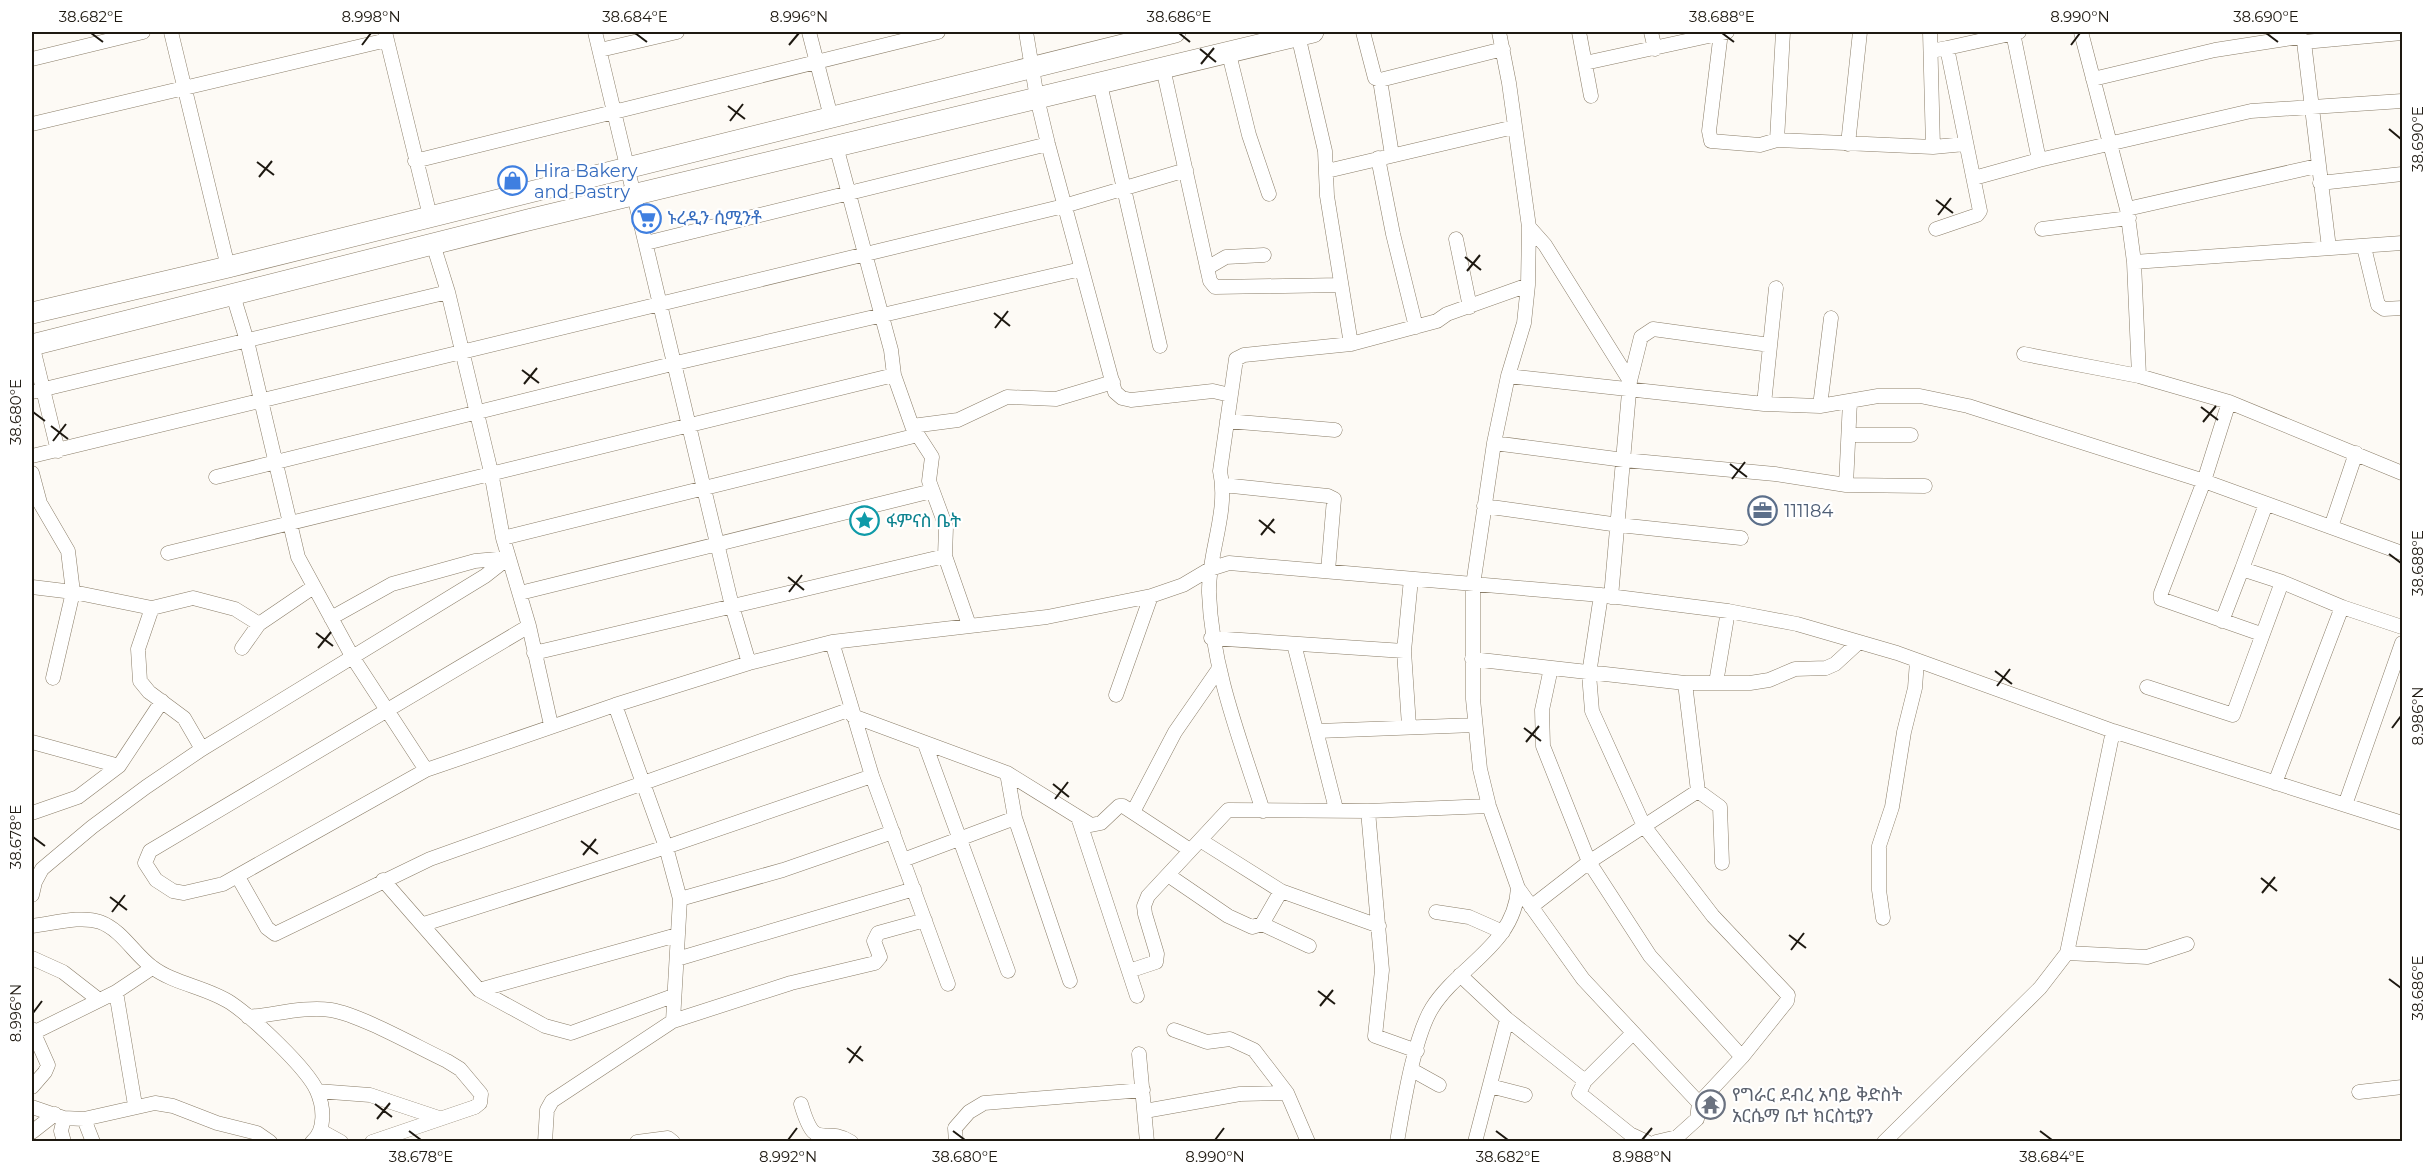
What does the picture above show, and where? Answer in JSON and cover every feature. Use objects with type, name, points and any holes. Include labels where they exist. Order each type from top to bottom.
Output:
[{"type":"highway","points":[[32,313],[228,267],[1175,32]]},
{"type":"highway","points":[[32,344],[836,146],[1229,54],[1306,33]]},
{"type":"street","points":[[32,58],[143,32]]},
{"type":"street","points":[[171,32],[228,267]]},
{"type":"street","points":[[595,32],[615,111],[626,168],[676,363],[688,424],[732,606],[749,663]]},
{"type":"street","points":[[600,50],[677,32]]},
{"type":"street","points":[[809,32],[831,117]]},
{"type":"street","points":[[415,161],[938,32]]},
{"type":"street","points":[[1026,32],[1037,98],[1048,144],[1115,392],[1131,400],[1213,391],[1230,395]]},
{"type":"street","points":[[1363,32],[1375,78],[1380,80],[1503,49]]},
{"type":"street","points":[[1499,32],[1529,227],[1528,285],[1524,323],[1508,376],[1494,443],[1473,585],[1472,659],[1480,769],[1489,807],[1518,888],[1583,979],[1699,1103]]},
{"type":"street","points":[[1579,32],[1591,96]]},
{"type":"street","points":[[1651,32],[1655,49]]},
{"type":"street","points":[[1585,63],[1724,32],[1709,137],[1711,141],[1760,145],[1777,140],[1933,147],[1965,144]]},
{"type":"street","points":[[1777,140],[1783,32]]},
{"type":"street","points":[[1848,144],[1860,32]]},
{"type":"street","points":[[1930,32],[1933,147]]},
{"type":"street","points":[[1931,51],[2016,32],[2039,160]]},
{"type":"street","points":[[2081,32],[2128,213],[2134,262],[2139,376]]},
{"type":"street","points":[[1306,33],[1325,151],[1326,196],[1351,344]]},
{"type":"street","points":[[2092,79],[2215,50],[2300,37],[2403,33]]},
{"type":"street","points":[[32,124],[386,36],[430,216]]},
{"type":"street","points":[[2300,37],[2329,248]]},
{"type":"street","points":[[1936,229],[1979,213],[1947,48]]},
{"type":"street","points":[[1229,54],[1249,135],[1269,194]]},
{"type":"street","points":[[1163,68],[1186,170],[1189,195],[1202,235],[1210,281],[1215,287],[1341,285]]},
{"type":"street","points":[[1380,80],[1392,155]]},
{"type":"street","points":[[1100,84],[1122,188],[1145,272],[1160,346]]},
{"type":"street","points":[[1974,178],[2039,160],[2109,146],[2251,111],[2403,101]]},
{"type":"street","points":[[1327,171],[1514,127]]},
{"type":"street","points":[[646,243],[1048,144]]},
{"type":"street","points":[[836,146],[891,350],[894,375],[915,430],[932,457],[929,481],[946,527],[945,556],[969,625]]},
{"type":"street","points":[[1378,158],[1393,234],[1416,327]]},
{"type":"street","points":[[2042,229],[2128,213],[2317,166]]},
{"type":"street","points":[[32,456],[260,403],[1064,206],[1186,170]]},
{"type":"street","points":[[2320,183],[2403,174]]},
{"type":"street","points":[[1529,227],[1545,245],[1630,386]]},
{"type":"street","points":[[1456,239],[1470,307]]},
{"type":"street","points":[[2134,262],[2403,243]]},
{"type":"street","points":[[433,244],[448,292],[491,472],[503,538],[529,626],[551,725]]},
{"type":"street","points":[[2364,247],[2378,305],[2384,309],[2403,308]]},
{"type":"street","points":[[1207,268],[1226,257],[1264,255]]},
{"type":"street","points":[[216,477],[676,363],[1081,269]]},
{"type":"street","points":[[1263,811],[1218,670],[1211,638],[1210,568],[1215,555],[1223,485],[1220,471],[1236,359],[1244,355],[1351,344],[1437,321],[1447,314],[1528,285]]},
{"type":"street","points":[[1764,404],[1776,288]]},
{"type":"street","points":[[38,390],[448,292]]},
{"type":"street","points":[[233,295],[247,341],[298,557],[312,588],[352,658],[426,770]]},
{"type":"street","points":[[1820,406],[1831,318]]},
{"type":"street","points":[[1656,1142],[1677,1137],[1697,1119],[1699,1103],[1742,1057],[1787,1001],[1788,995],[1713,916],[1644,826],[1592,711],[1589,674],[1619,525],[1630,386],[1641,337],[1653,329],[1770,345]]},
{"type":"street","points":[[32,344],[38,390],[58,451]]},
{"type":"street","points":[[2024,354],[2139,376],[2229,402],[2403,473]]},
{"type":"street","points":[[168,553],[894,375]]},
{"type":"street","points":[[1508,376],[1630,386],[1764,404],[1820,406],[1878,396],[1920,396],[1968,406],[2204,481],[2403,553]]},
{"type":"street","points":[[503,538],[704,489],[958,420],[1007,397],[1056,399],[1113,382]]},
{"type":"street","points":[[1846,485],[1850,400]]},
{"type":"street","points":[[2229,402],[2204,481],[2161,593],[2161,599],[2261,634]]},
{"type":"street","points":[[1227,420],[1335,430]]},
{"type":"street","points":[[1849,435],[1911,435]]},
{"type":"street","points":[[1494,443],[1624,460],[1775,474],[1846,485],[1924,486]]},
{"type":"street","points":[[2331,527],[2356,453]]},
{"type":"street","points":[[32,473],[40,503],[65,543],[73,592],[53,678]]},
{"type":"street","points":[[1223,485],[1328,496],[1334,499],[1328,571]]},
{"type":"street","points":[[520,593],[932,491]]},
{"type":"street","points":[[2222,621],[2266,504]]},
{"type":"street","points":[[1484,506],[1619,525],[1741,537]]},
{"type":"street","points":[[534,653],[945,556]]},
{"type":"street","points":[[331,618],[402,580],[475,561],[508,558]]},
{"type":"street","points":[[32,895],[35,882],[42,869],[146,787],[202,749],[485,576],[508,558]]},
{"type":"street","points":[[529,626],[388,712],[150,851],[145,863],[156,880],[164,887],[184,893],[223,884],[426,770],[551,725],[749,663],[832,642],[1047,617],[1151,596],[1183,585],[1210,568],[1229,563],[1606,596],[1728,611],[1797,624],[1917,661],[2113,731],[2403,823]]},
{"type":"street","points":[[2242,568],[2342,607],[2403,627]]},
{"type":"street","points":[[1409,726],[1404,651],[1411,579]]},
{"type":"street","points":[[2147,687],[2233,715],[2282,582]]},
{"type":"street","points":[[32,587],[73,592],[152,608],[193,598],[235,609],[259,624]]},
{"type":"street","points":[[242,648],[259,624],[312,588]]},
{"type":"street","points":[[1116,695],[1151,596]]},
{"type":"street","points":[[2275,783],[2342,607]]},
{"type":"street","points":[[152,608],[138,649],[137,665],[140,681],[184,718],[202,749]]},
{"type":"street","points":[[1716,683],[1728,611]]},
{"type":"street","points":[[1211,638],[1404,651]]},
{"type":"street","points":[[832,642],[872,776],[948,984]]},
{"type":"street","points":[[1472,659],[1589,674],[1685,682],[1750,683],[1769,680],[1795,669],[1826,668],[1835,664],[1858,642]]},
{"type":"street","points":[[2345,805],[2403,642]]},
{"type":"street","points":[[1294,644],[1336,809]]},
{"type":"street","points":[[1883,918],[1879,890],[1879,846],[1892,807],[1904,732],[1915,688],[1917,661]]},
{"type":"street","points":[[1551,668],[1542,710],[1543,746],[1589,862],[1650,956],[1742,1057]]},
{"type":"street","points":[[1133,812],[1175,732],[1218,670]]},
{"type":"street","points":[[1531,907],[1589,862],[1698,792],[1699,785],[1685,682]]},
{"type":"street","points":[[32,813],[78,797],[119,766],[162,701]]},
{"type":"street","points":[[615,705],[666,847],[680,899],[673,1021]]},
{"type":"street","points":[[238,877],[267,928],[275,934],[430,859],[642,782],[852,712],[925,744],[1007,773],[1091,825],[1101,823],[1119,806],[1281,891],[1379,927]]},
{"type":"street","points":[[1318,731],[1475,725]]},
{"type":"street","points":[[1884,1142],[2040,988],[2067,953],[2113,731]]},
{"type":"street","points":[[32,742],[119,766]]},
{"type":"street","points":[[925,744],[1008,971]]},
{"type":"street","points":[[1007,773],[1015,818],[1070,981]]},
{"type":"street","points":[[424,924],[666,847],[872,776]]},
{"type":"street","points":[[1698,792],[1720,807],[1722,863]]},
{"type":"street","points":[[1129,971],[1156,962],[1157,954],[1144,906],[1148,896],[1228,810],[1336,809],[1368,812],[1489,807]]},
{"type":"street","points":[[1368,812],[1382,970],[1375,1036],[1417,1051]]},
{"type":"street","points":[[1078,817],[1137,996]]},
{"type":"street","points":[[903,860],[1015,818]]},
{"type":"street","points":[[680,899],[783,870],[894,832]]},
{"type":"street","points":[[1168,875],[1228,916],[1252,927],[1262,924],[1309,946]]},
{"type":"street","points":[[384,880],[479,990],[545,1026],[571,1033],[673,996]]},
{"type":"street","points":[[1396,1142],[1412,1070],[1430,1012],[1442,993],[1492,947],[1503,932],[1517,905],[1518,888]]},
{"type":"street","points":[[677,959],[914,889]]},
{"type":"street","points":[[1262,924],[1281,891]]},
{"type":"street","points":[[1436,912],[1469,917],[1503,932]]},
{"type":"street","points":[[32,926],[87,920],[100,922],[129,944],[152,968],[230,1002],[280,1045],[317,1091],[323,1123],[317,1136],[341,1142]]},
{"type":"street","points":[[545,1142],[547,1110],[552,1101],[673,1021],[791,983],[875,963],[880,957],[874,941],[878,933],[925,920]]},
{"type":"street","points":[[479,990],[677,935]]},
{"type":"street","points":[[2067,953],[2147,957],[2187,944]]},
{"type":"street","points":[[32,958],[63,972],[99,1000]]},
{"type":"street","points":[[32,1087],[48,1065],[33,1031],[116,992],[152,968]]},
{"type":"street","points":[[1460,975],[1507,1019],[1585,1081]]},
{"type":"street","points":[[116,992],[135,1105]]},
{"type":"street","points":[[248,1017],[332,1010],[351,1016],[447,1061],[460,1069],[481,1094],[480,1103],[475,1107],[372,1142]]},
{"type":"street","points":[[1475,1142],[1507,1019]]},
{"type":"street","points":[[1174,1030],[1207,1042],[1230,1039],[1241,1042],[1254,1050],[1269,1066],[1287,1093],[1308,1142]]},
{"type":"street","points":[[1632,1034],[1578,1090],[1581,1095],[1630,1134],[1647,1142]]},
{"type":"street","points":[[1139,1054],[1147,1142]]},
{"type":"street","points":[[1412,1070],[1439,1085]]},
{"type":"street","points":[[1490,1086],[1525,1095]]},
{"type":"street","points":[[2359,1092],[2403,1087]]},
{"type":"street","points":[[956,1142],[955,1128],[960,1121],[984,1103],[1143,1090]]},
{"type":"street","points":[[317,1091],[370,1095],[439,1118]]},
{"type":"street","points":[[1145,1111],[1240,1094],[1287,1093]]},
{"type":"street","points":[[32,1107],[59,1116],[84,1119],[155,1102],[257,1133],[270,1142]]},
{"type":"street","points":[[801,1104],[807,1125],[814,1134],[850,1142]]},
{"type":"street","points":[[32,1132],[59,1116]]},
{"type":"street","points":[[59,1116],[64,1142]]},
{"type":"street","points":[[84,1119],[93,1142]]},
{"type":"street","points":[[638,1142],[668,1138],[673,1142]]},
{"type":"place","name":"Hira Bakery and Pastry","points":[[513,181]]},
{"type":"place","name":"ኑረዲን ሲሚንቶ","points":[[646,218]]},
{"type":"place","name":"111184","points":[[1763,511]]},
{"type":"place","name":"ፋምናስ ቤት","points":[[865,521]]},
{"type":"place","name":"የግራር ደብረ አባይ ቅድስት አርሴማ ቤተ ክርስቲያን","points":[[1711,1105]]}]
